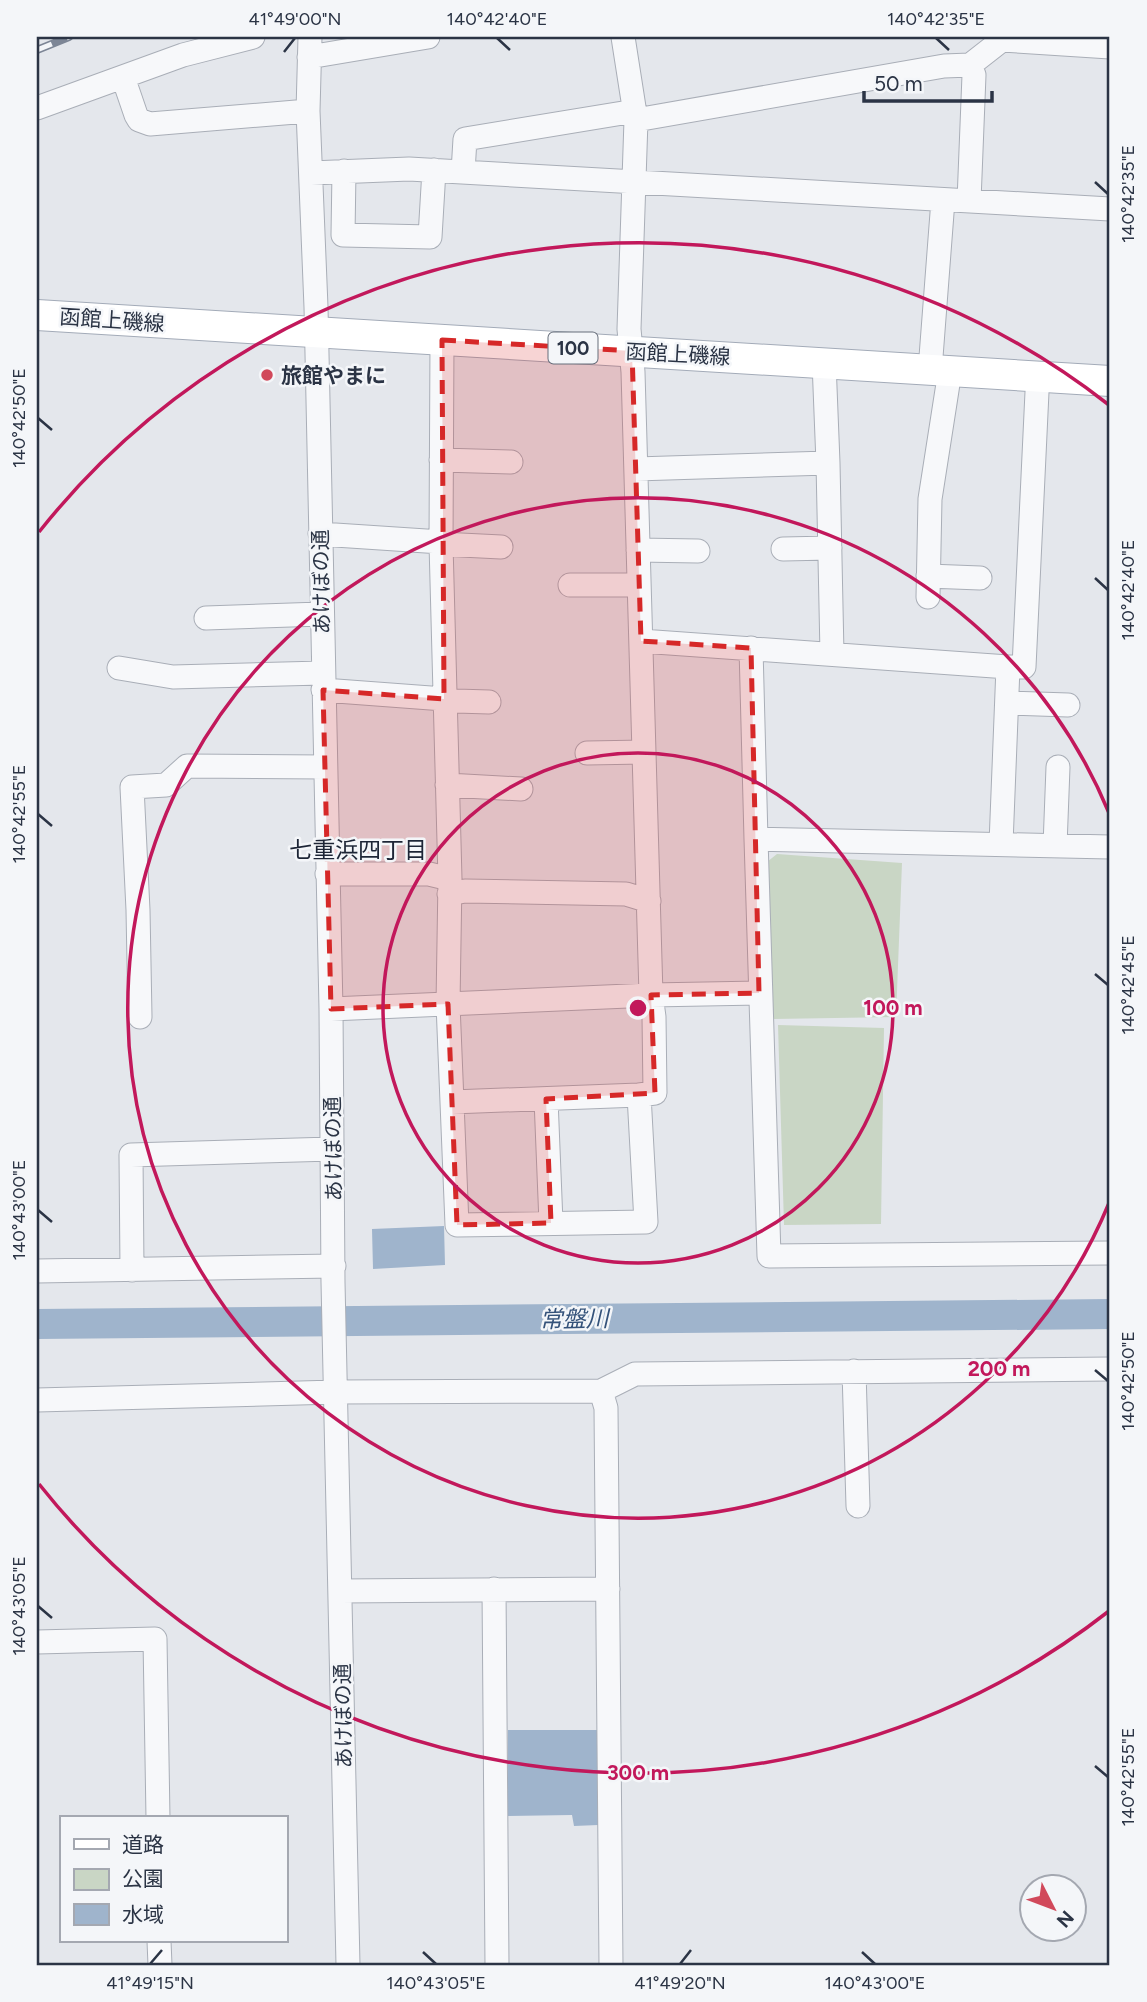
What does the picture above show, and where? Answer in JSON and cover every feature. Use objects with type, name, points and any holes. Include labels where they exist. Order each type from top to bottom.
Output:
[{"type":"main road","name":"函館上磯線","points":[[37,315],[1110,381]]},
{"type":"street","points":[[37,108],[183,55],[253,37]]},
{"type":"street","points":[[309,47],[428,37]]},
{"type":"street","points":[[452,1102],[655,1093],[632,351],[629,329],[636,116],[623,37]]},
{"type":"street","points":[[463,172],[465,139],[636,116],[944,66],[970,65],[989,42],[1002,40],[1110,47]]},
{"type":"street","name":"あけぼの通","points":[[309,47],[308,111],[316,332],[331,1009],[348,1965]]},
{"type":"street","points":[[969,201],[974,75],[970,65]]},
{"type":"street","points":[[123,77],[136,116],[150,124],[308,111]]},
{"type":"street","points":[[311,173],[434,170],[1110,209]]},
{"type":"street","points":[[344,171],[343,235],[430,237],[434,170]]},
{"type":"street","points":[[943,200],[940,370],[930,499],[928,586],[980,578]]},
{"type":"street","points":[[442,340],[441,543],[449,887],[448,1004],[457,1226],[646,1222],[639,1095]]},
{"type":"street","points":[[824,362],[832,654]]},
{"type":"street","points":[[641,641],[1024,667],[1037,392]]},
{"type":"street","points":[[442,460],[511,462]]},
{"type":"street","points":[[636,469],[828,463]]},
{"type":"street","points":[[320,534],[501,547]]},
{"type":"street","points":[[783,549],[830,548]]},
{"type":"street","points":[[638,550],[698,551]]},
{"type":"street","points":[[570,585],[639,585]]},
{"type":"street","points":[[206,618],[321,614]]},
{"type":"street","points":[[751,648],[759,993],[769,1256],[1110,1253]]},
{"type":"street","points":[[1001,844],[1008,667]]},
{"type":"street","points":[[119,668],[173,677],[323,682],[445,701],[489,702]]},
{"type":"street","points":[[1007,703],[1068,705]]},
{"type":"street","points":[[587,753],[644,752]]},
{"type":"street","points":[[140,1017],[132,787],[166,785],[187,766],[325,767]]},
{"type":"street","points":[[1055,846],[1058,766]]},
{"type":"street","points":[[447,785],[521,789]]},
{"type":"street","points":[[756,839],[1110,847]]},
{"type":"street","points":[[327,874],[429,874],[449,887],[465,891],[626,894],[649,901]]},
{"type":"street","points":[[331,1009],[759,993]]},
{"type":"street","points":[[546,1099],[551,1223]]},
{"type":"street","points":[[132,1270],[131,1155],[332,1149]]},
{"type":"street","points":[[37,1271],[334,1274]]},
{"type":"street","points":[[37,1399],[336,1392],[601,1391],[635,1374],[1110,1369]]},
{"type":"street","points":[[854,1371],[858,1506]]},
{"type":"street","points":[[601,1391],[606,1408],[611,1965]]},
{"type":"street","points":[[494,1589],[497,1965]]},
{"type":"street","points":[[340,1591],[608,1589]]},
{"type":"street","points":[[37,1642],[155,1639],[158,1816]]},
{"type":"street","points":[[159,1942],[160,1965]]},
{"type":"highlighted area","points":[[442,340],[632,351],[641,641],[751,648],[759,993],[651,995],[655,1093],[546,1099],[551,1223],[457,1225],[448,1004],[331,1009],[323,690],[444,699]]},
{"type":"green space","points":[[777,854],[902,863],[896,1017],[773,1019],[767,862]]},
{"type":"green space","points":[[778,1025],[884,1028],[881,1224],[784,1225]]},
{"type":"water","points":[[444,1226],[445,1265],[373,1269],[372,1229]]},
{"type":"water","points":[[508,1730],[597,1730],[598,1825],[574,1826],[572,1815],[508,1816]]},
{"type":"waterway","name":"常盤川","points":[[37,1324],[1110,1314]]},
{"type":"railway","points":[[37,50],[69,37]]},
{"type":"place","name":"旅館やまに","points":[[267,375]]},
{"type":"district","name":"七重浜四丁目","points":[[358,850]]}]
